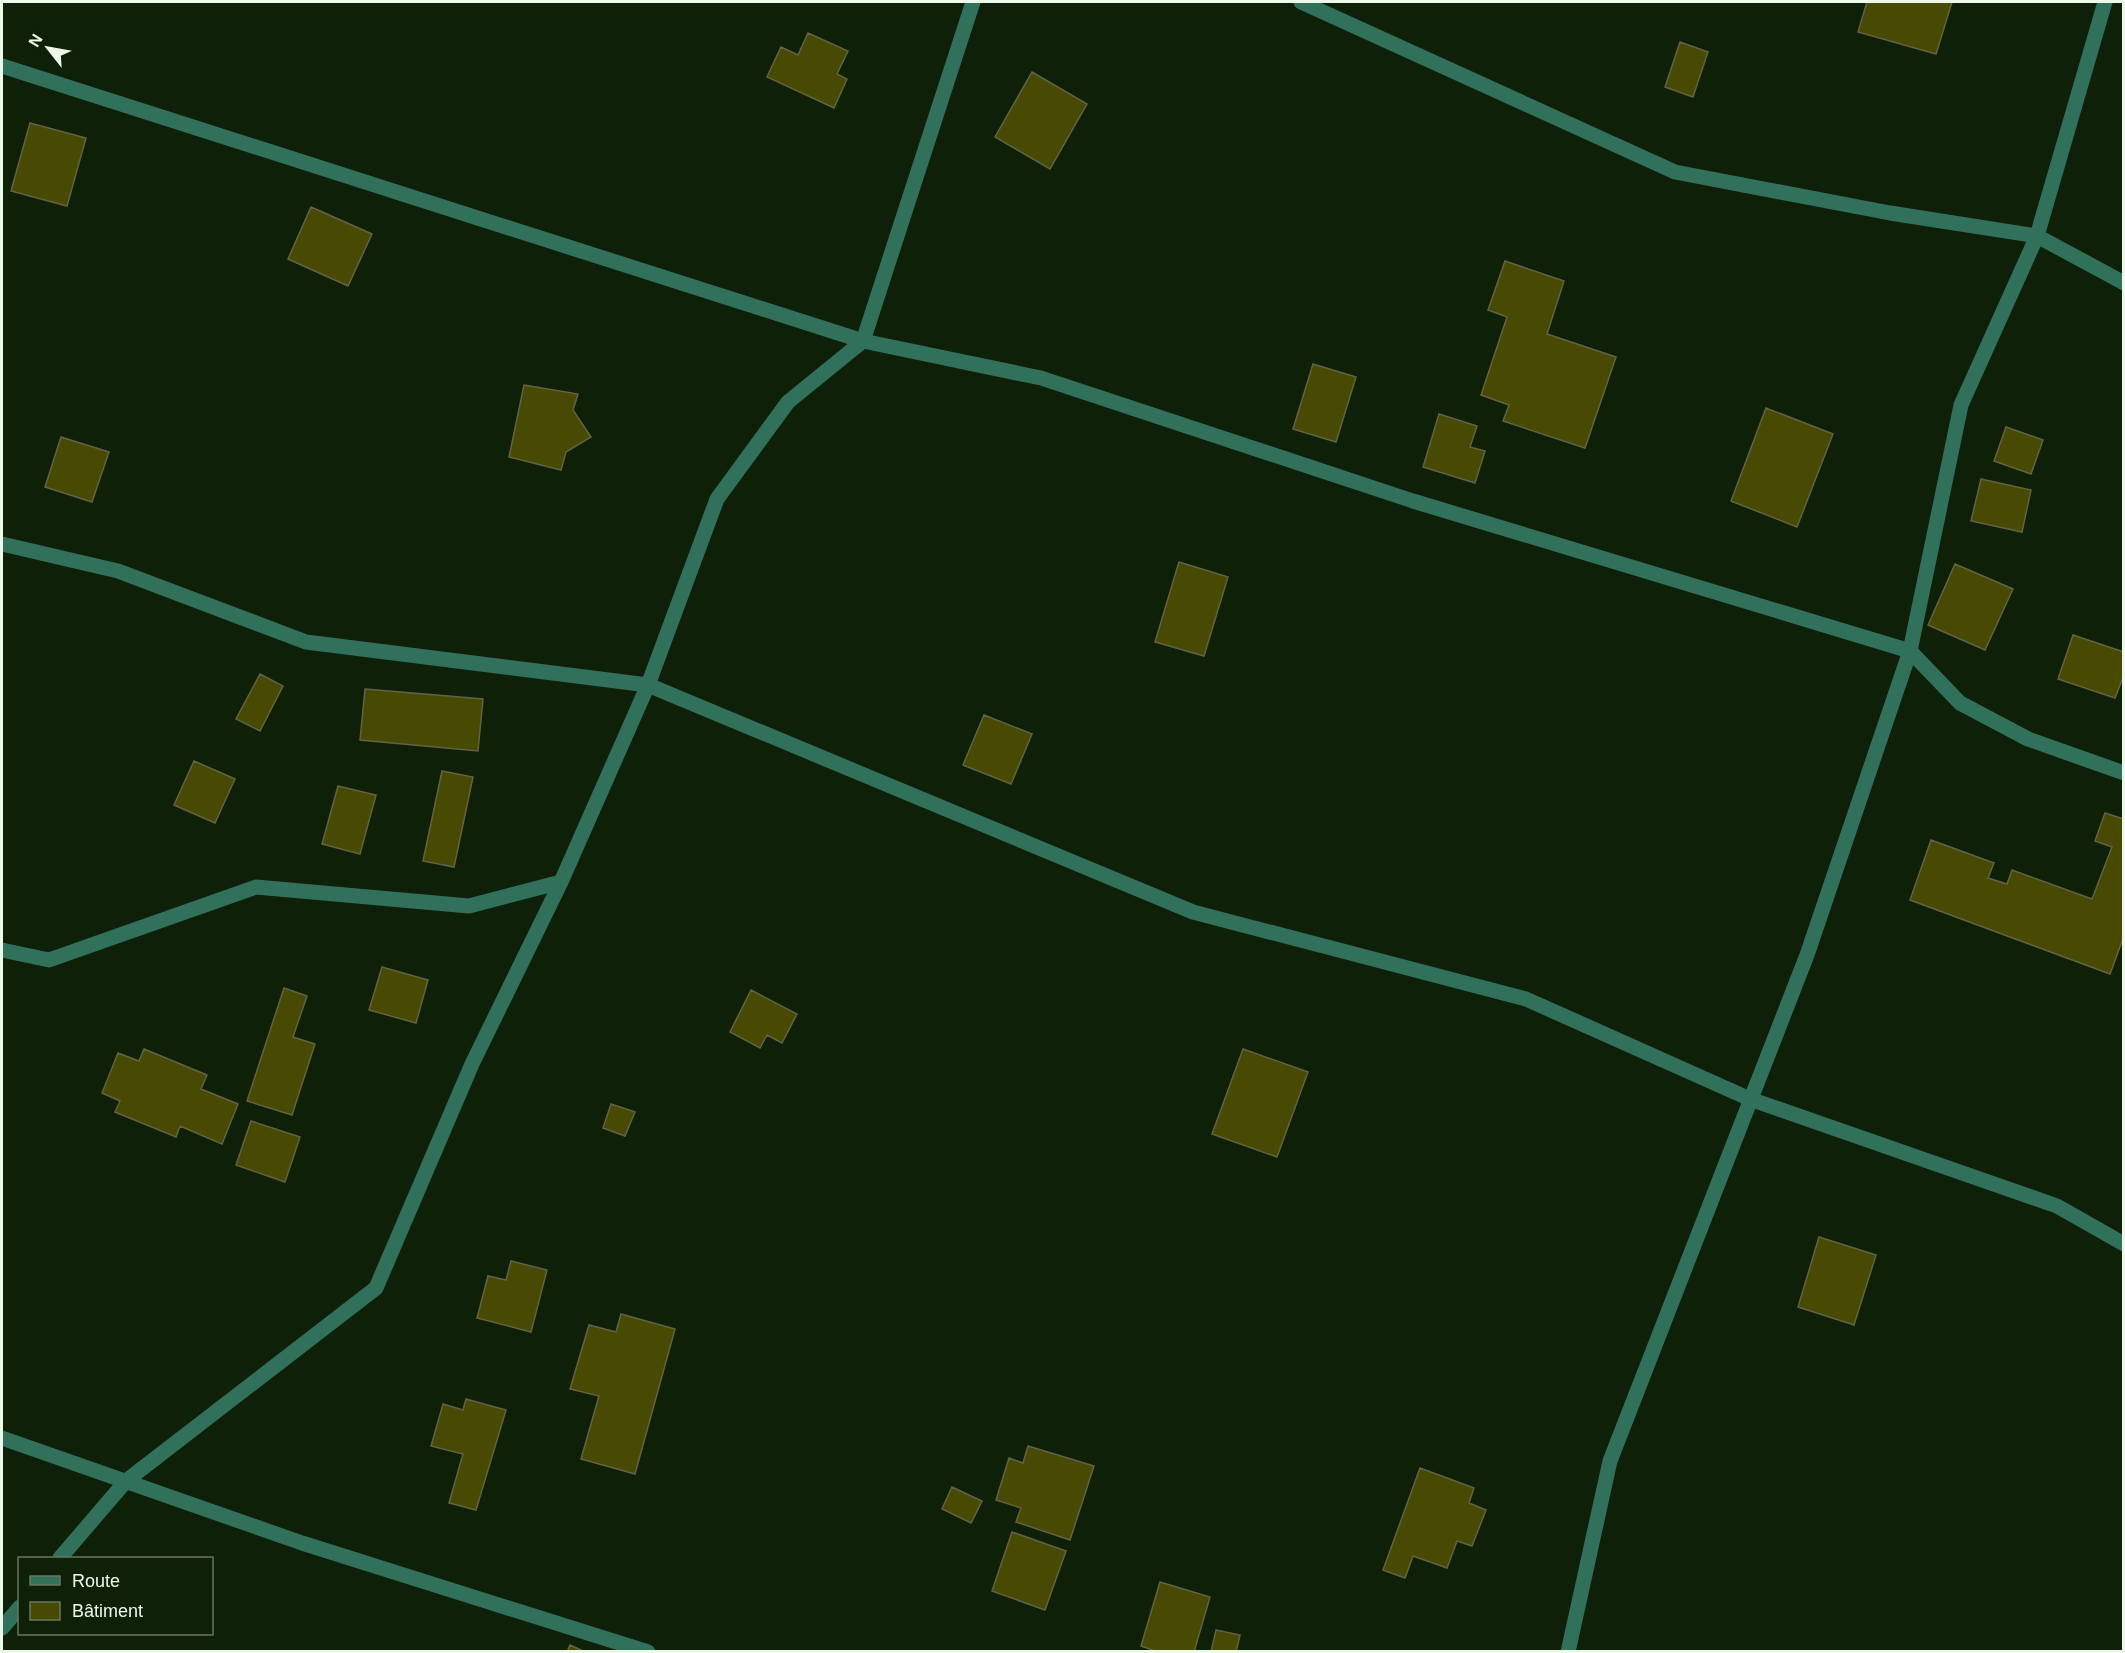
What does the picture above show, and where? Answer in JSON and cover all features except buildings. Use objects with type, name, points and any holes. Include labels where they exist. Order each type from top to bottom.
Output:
[{"type":"street","points":[[61,1557],[126,1481],[376,1288],[472,1064],[561,882],[648,685],[717,499],[788,402],[863,341],[973,2]]},
{"type":"street","points":[[1301,2],[1674,171],[1890,213],[2037,236],[2124,283]]},
{"type":"street","points":[[1568,1652],[1610,1461],[1807,955],[1910,651],[1961,405],[2037,236],[2105,2]]},
{"type":"street","points":[[2,66],[863,341],[1041,378],[1413,501],[1910,651],[1960,703],[2028,739],[2124,773]]},
{"type":"street","points":[[2,544],[118,571],[306,642],[648,685],[1193,912],[1526,999],[1750,1098],[2057,1206],[2124,1244]]},
{"type":"street","points":[[2,950],[49,960],[256,887],[470,906],[561,882]]},
{"type":"street","points":[[2,1438],[302,1543],[648,1652]]},
{"type":"street","points":[[2,1628],[18,1609]]}]
